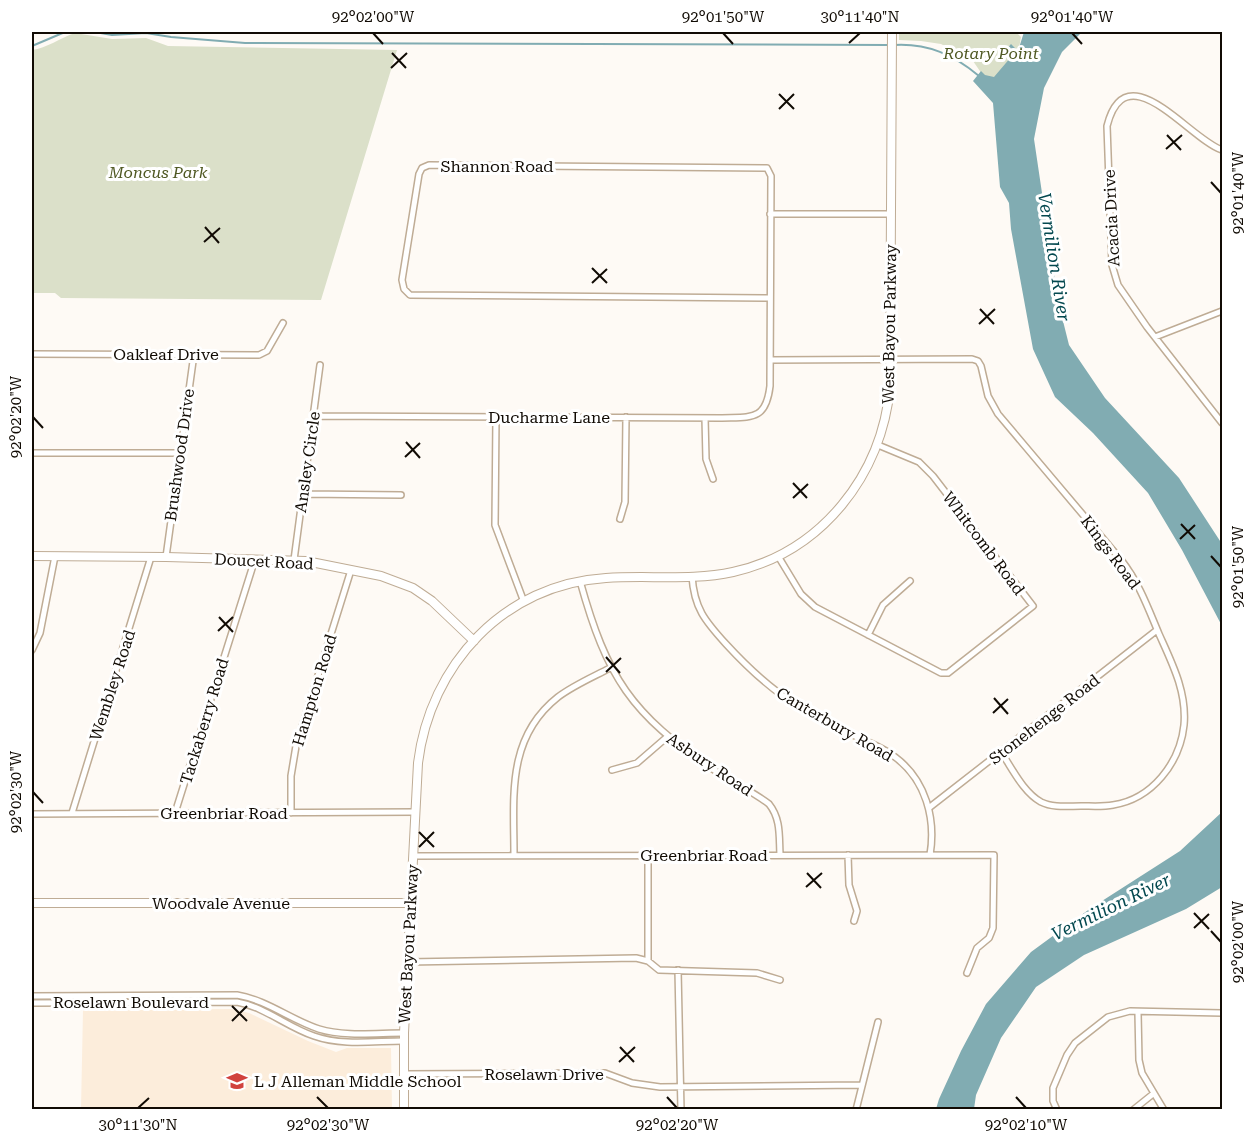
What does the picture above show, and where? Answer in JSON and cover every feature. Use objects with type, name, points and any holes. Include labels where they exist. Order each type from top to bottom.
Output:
[{"type":"street","name":"West Bayou Parkway","points":[[404,1110],[403,1037],[420,747],[430,712],[443,681],[474,640],[500,617],[524,602],[554,589],[606,578],[692,576],[732,572],[778,556],[808,537],[839,508],[862,477],[878,445],[888,404],[891,360],[892,32]]},
{"type":"street","name":"Acacia Drive","points":[[1222,150],[1212,146],[1143,96],[1126,98],[1114,106],[1111,112],[1106,135],[1112,265],[1118,285],[1222,423]]},
{"type":"street","name":"Shannon Road","points":[[769,393],[770,360],[771,176],[768,170],[763,167],[429,165],[422,168],[419,174],[402,280],[407,293],[415,296],[770,298]]},
{"type":"street","points":[[770,214],[891,214]]},
{"type":"street","points":[[1155,337],[1222,311]]},
{"type":"street","name":"Oakleaf Drive","points":[[32,354],[262,354],[267,351],[283,323]]},
{"type":"street","name":"Brushwood Drive","points":[[166,557],[194,354]]},
{"type":"street","name":"Kings Road","points":[[770,360],[972,359],[979,362],[986,390],[998,414],[1130,572],[1144,598],[1181,687],[1184,717],[1178,751],[1166,772],[1153,786],[1133,798],[1112,805],[1049,805],[1033,796],[1001,752]]},
{"type":"street","name":"Ansley Circle","points":[[294,560],[320,365]]},
{"type":"street","name":"Ducharme Lane","points":[[314,416],[751,417],[766,407],[769,393]]},
{"type":"street","points":[[496,417],[495,525],[524,602]]},
{"type":"street","points":[[620,519],[625,502],[626,417]]},
{"type":"street","points":[[705,418],[706,459],[713,478]]},
{"type":"street","name":"Whitcomb Road","points":[[778,556],[807,601],[822,612],[941,673],[948,673],[1033,606],[925,467],[909,457],[878,445]]},
{"type":"street","points":[[33,453],[180,453]]},
{"type":"street","points":[[303,494],[400,495]]},
{"type":"street","name":"Doucet Road","points":[[32,556],[294,560],[351,570],[381,576],[413,588],[432,601],[474,640]]},
{"type":"street","points":[[32,650],[40,633],[55,556]]},
{"type":"street","name":"Wembley Road","points":[[72,813],[151,557]]},
{"type":"street","name":"Tackaberry Road","points":[[175,813],[255,559]]},
{"type":"street","name":"Hampton Road","points":[[291,813],[291,776],[296,746],[351,570]]},
{"type":"street","name":"Canterbury Road","points":[[692,576],[695,601],[704,618],[757,676],[800,707],[896,757],[912,775],[930,807],[932,837],[930,855]]},
{"type":"street","points":[[868,635],[883,605],[910,581]]},
{"type":"street","name":"Asbury Road","points":[[580,582],[594,631],[610,668],[639,709],[667,737],[717,772],[769,804],[778,821],[780,854]]},
{"type":"street","name":"Stonehenge Road","points":[[930,807],[1157,630]]},
{"type":"street","points":[[514,855],[514,781],[519,756],[529,732],[540,715],[558,697],[610,668]]},
{"type":"street","points":[[612,770],[637,763],[667,737]]},
{"type":"street","name":"Greenbriar Road","points":[[32,814],[416,812]]},
{"type":"street","points":[[648,855],[648,961]]},
{"type":"street","points":[[848,855],[849,885],[857,911],[854,921]]},
{"type":"street","name":"Greenbriar Road","points":[[413,856],[994,855],[993,928],[989,938],[975,952],[967,973]]},
{"type":"street","name":"Woodvale Avenue","points":[[32,903],[411,903]]},
{"type":"street","points":[[408,962],[636,958],[648,961],[657,969],[757,973],[780,980]]},
{"type":"street","points":[[678,970],[681,1110]]},
{"type":"street","points":[[165,995],[165,1003]]},
{"type":"street","name":"Roselawn Boulevard","points":[[32,1003],[165,995],[227,995],[255,999],[316,1028],[334,1032],[403,1037]]},
{"type":"street","points":[[227,995],[227,1002]]},
{"type":"street","name":"Roselawn Boulevard","points":[[32,996],[165,1003],[227,1002],[252,1006],[314,1036],[333,1040],[403,1037]]},
{"type":"street","points":[[51,996],[52,1003]]},
{"type":"street","points":[[1057,1110],[1053,1101],[1053,1088],[1067,1055],[1075,1043],[1108,1017],[1122,1012],[1222,1013]]},
{"type":"street","points":[[281,1020],[284,1013]]},
{"type":"street","points":[[1138,1013],[1140,1066],[1144,1078],[1164,1110]]},
{"type":"street","points":[[856,1110],[878,1022]]},
{"type":"street","points":[[333,1040],[334,1032]]},
{"type":"street","name":"Roselawn Drive","points":[[404,1074],[605,1073],[641,1086],[680,1087],[862,1085]]},
{"type":"street","points":[[1133,1110],[1153,1094]]},
{"type":"shaded area","name":"L J Alleman Middle School","points":[[232,1009],[249,1013],[336,1052],[347,1048],[391,1048],[392,1109],[81,1109],[83,1010]]},
{"type":"green space","name":"Rotary Point","points":[[899,32],[1016,32],[1021,37],[1019,48],[995,80],[984,77],[973,61],[941,44],[899,40]]},
{"type":"green space","name":"Moncus Park","points":[[75,33],[112,39],[146,38],[168,46],[397,50],[321,300],[61,298],[55,293],[32,293],[32,50]]},
{"type":"water","points":[[1024,32],[1082,32],[1062,52],[1044,88],[1034,139],[1058,301],[1069,345],[1105,398],[1179,478],[1222,544],[1222,626],[1182,550],[1148,493],[1093,433],[1055,397],[1033,349],[1011,229],[1009,203],[1000,187],[993,103],[973,81],[981,71],[985,75],[994,77],[1011,57],[1005,51],[1011,44],[1018,51]]},
{"type":"water","name":"Vermilion River","points":[[1222,812],[1222,887],[1186,909],[1084,955],[1036,987],[1001,1038],[976,1095],[974,1109],[936,1109],[961,1051],[986,1004],[1031,952],[1091,908],[1180,851]]},
{"type":"waterway","points":[[32,46],[65,32]]},
{"type":"waterway","points":[[95,32],[112,35],[146,33],[245,43],[889,45]]},
{"type":"waterway","points":[[894,45],[918,46],[940,52],[960,62],[979,76]]},
{"type":"place","name":"L J Alleman Middle School","points":[[237,1081]]}]
